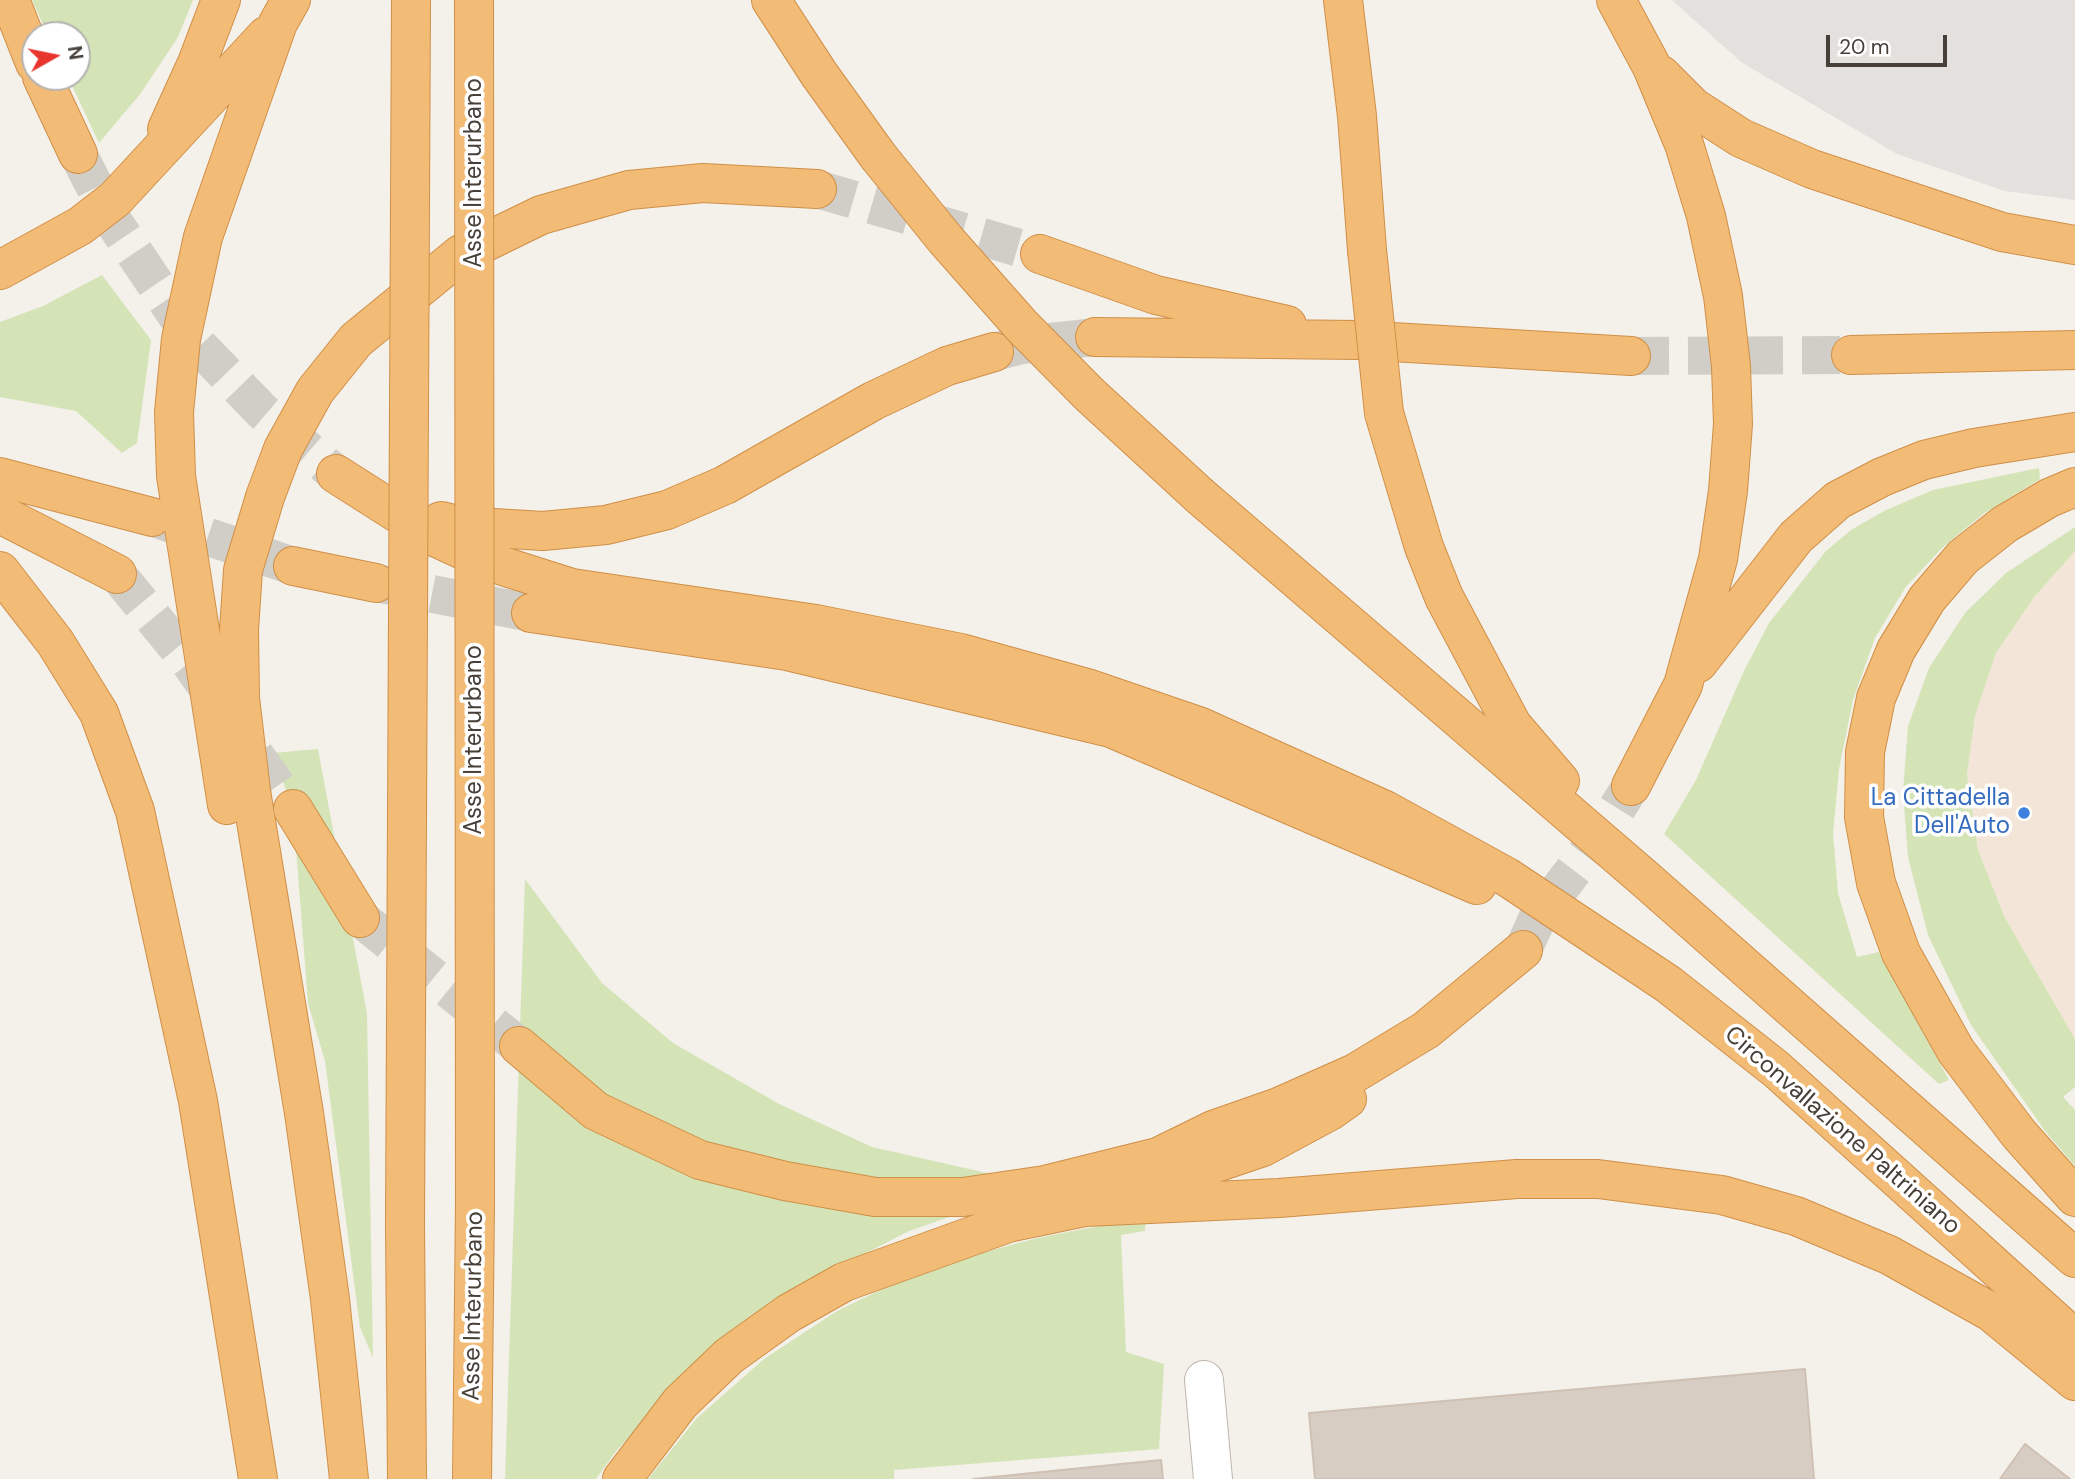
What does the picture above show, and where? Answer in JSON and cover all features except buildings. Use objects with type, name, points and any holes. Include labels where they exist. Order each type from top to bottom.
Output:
[{"type":"highway","points":[[10,0],[21,28]]},
{"type":"highway","points":[[152,163],[197,63],[221,0]]},
{"type":"highway","points":[[407,1479],[405,1223],[411,0]]},
{"type":"highway","name":"Asse Interurbano","points":[[472,1479],[475,1204],[474,0]]},
{"type":"highway","points":[[771,0],[819,74],[878,156],[945,239],[1021,325],[1089,394],[1200,496],[1644,878],[2075,1258]]},
{"type":"highway","points":[[1343,0],[1357,116],[1367,250],[1384,413],[1424,547],[1438,584],[1506,713],[1644,878]]},
{"type":"highway","points":[[1616,0],[1652,66],[1684,144],[1706,216],[1723,296],[1731,366],[1733,424],[1720,545],[1683,684]]},
{"type":"highway","points":[[0,270],[80,226],[115,199],[152,163],[284,12]]},
{"type":"highway","points":[[284,12],[203,237],[181,339],[174,412],[176,476],[192,594],[313,1328],[332,1479]]},
{"type":"highway","points":[[1652,66],[1693,107],[1741,138],[1812,169],[2002,232],[2075,245]]},
{"type":"highway","points":[[49,91],[78,154]]},
{"type":"highway","points":[[349,1479],[326,1273],[304,1113],[251,791],[240,698],[239,630],[243,570],[265,497],[283,449],[315,391],[356,340],[461,254],[541,215],[629,190],[703,183],[817,189]]},
{"type":"highway","points":[[1040,254],[1156,295],[1358,340]]},
{"type":"highway","points":[[1096,337],[1358,340],[1631,356]]},
{"type":"highway","points":[[1998,350],[2075,339]]},
{"type":"highway","points":[[1852,355],[2075,350]]},
{"type":"highway","points":[[395,510],[461,526],[543,531],[606,525],[667,510],[725,485],[873,401],[947,366],[994,352]]},
{"type":"highway","points":[[1631,786],[1683,684],[1796,537],[1838,500],[1882,477],[1924,460],[1974,448],[2075,432]]},
{"type":"highway","points":[[336,474],[435,537],[487,561],[572,588],[816,624],[961,653],[1087,688],[1201,727],[1385,810],[1507,877],[1599,936]]},
{"type":"highway","points":[[0,477],[152,517]]},
{"type":"highway","points":[[2075,487],[2049,498],[2005,524],[1963,557],[1927,599],[1896,650],[1876,698],[1865,752],[1864,817],[1876,883],[1901,953],[1956,1051],[2019,1134],[2075,1197]]},
{"type":"highway","points":[[0,514],[117,574]]},
{"type":"highway","points":[[293,566],[376,583]]},
{"type":"highway","points":[[0,571],[55,642],[99,713],[135,811],[198,1101],[258,1479]]},
{"type":"highway","points":[[531,613],[787,652],[1111,728],[1599,936]]},
{"type":"highway","points":[[293,809],[360,918]]},
{"type":"highway","name":"Circonvallazione Paltriniano","points":[[1599,936],[1668,984],[1776,1069],[2075,1339]]},
{"type":"highway","points":[[519,1046],[596,1111],[700,1160],[785,1181],[875,1197],[963,1197],[1045,1185],[1158,1157],[1213,1130],[1276,1108],[1345,1078],[1400,1049],[1464,1002],[1523,950]]},
{"type":"highway","points":[[622,1479],[680,1404],[729,1356],[789,1313],[844,1282],[1008,1223],[1085,1207],[1263,1147],[1330,1111],[1366,1083],[1400,1049]]},
{"type":"highway","points":[[1085,1207],[1279,1198],[1517,1179],[1598,1179],[1721,1195],[1796,1216],[1889,1255],[1991,1312],[2075,1381]]},
{"type":"street","points":[[1204,1380],[1213,1479]]},
{"type":"shaded area","points":[[1672,0],[2075,0],[2075,200],[2005,191],[1897,154],[1741,62]]},
{"type":"shaded area","name":"La Cittadella Dell'Auto","points":[[2075,551],[2075,1039],[2005,918],[1978,850],[1967,775],[1975,716],[1996,653],[2035,596]]},
{"type":"green space","points":[[32,0],[193,0],[178,37],[141,93],[99,143],[75,91],[91,91],[91,21],[42,21]]},
{"type":"green space","points":[[102,275],[151,340],[137,443],[122,453],[76,411],[0,397],[0,322],[43,306]]},
{"type":"green space","points":[[2039,468],[2040,479],[1983,514],[1942,548],[1905,588],[1875,638],[1853,700],[1839,769],[1833,834],[1838,893],[1857,957],[1879,952],[1949,1080],[1939,1084],[1664,834],[1696,780],[1744,671],[1769,623],[1826,551],[1851,530],[1886,510],[1933,490]]},
{"type":"green space","points":[[2075,527],[2075,551],[2035,596],[1996,653],[1975,716],[1967,775],[1978,850],[2005,918],[2075,1039],[2075,1087],[2063,1097],[2075,1110],[2075,1166],[2045,1131],[1971,1025],[1928,935],[1908,857],[1903,792],[1908,726],[1929,668],[1965,613],[2006,573]]},
{"type":"green space","points":[[318,749],[367,1014],[373,1358],[360,1327],[325,1061],[308,1003],[293,809],[272,753]]},
{"type":"green space","points":[[525,879],[602,983],[673,1043],[781,1105],[872,1147],[1031,1183],[1027,1190],[909,1231],[835,1269],[697,1363],[616,1451],[596,1479],[505,1479]]},
{"type":"green space","points":[[1146,1217],[1145,1231],[1121,1235],[1126,1352],[1164,1364],[1159,1449],[894,1470],[894,1479],[648,1479],[697,1418],[764,1359],[837,1311],[930,1266],[1042,1237]]},
{"type":"tunnel","points":[[78,154],[111,218],[193,340],[262,411],[336,474]]},
{"type":"tunnel","points":[[817,189],[1040,254]]},
{"type":"tunnel","points":[[994,352],[1022,345],[1095,337]]},
{"type":"tunnel","points":[[1631,356],[1851,355]]},
{"type":"tunnel","points":[[154,518],[293,566]]},
{"type":"tunnel","points":[[117,574],[190,663],[293,809]]},
{"type":"tunnel","points":[[376,583],[531,613]]},
{"type":"tunnel","points":[[1523,950],[1538,917],[1599,837],[1631,786]]},
{"type":"tunnel","points":[[360,918],[519,1046]]},
{"type":"place","name":"La Cittadella Dell'Auto","points":[[2024,813]]}]
